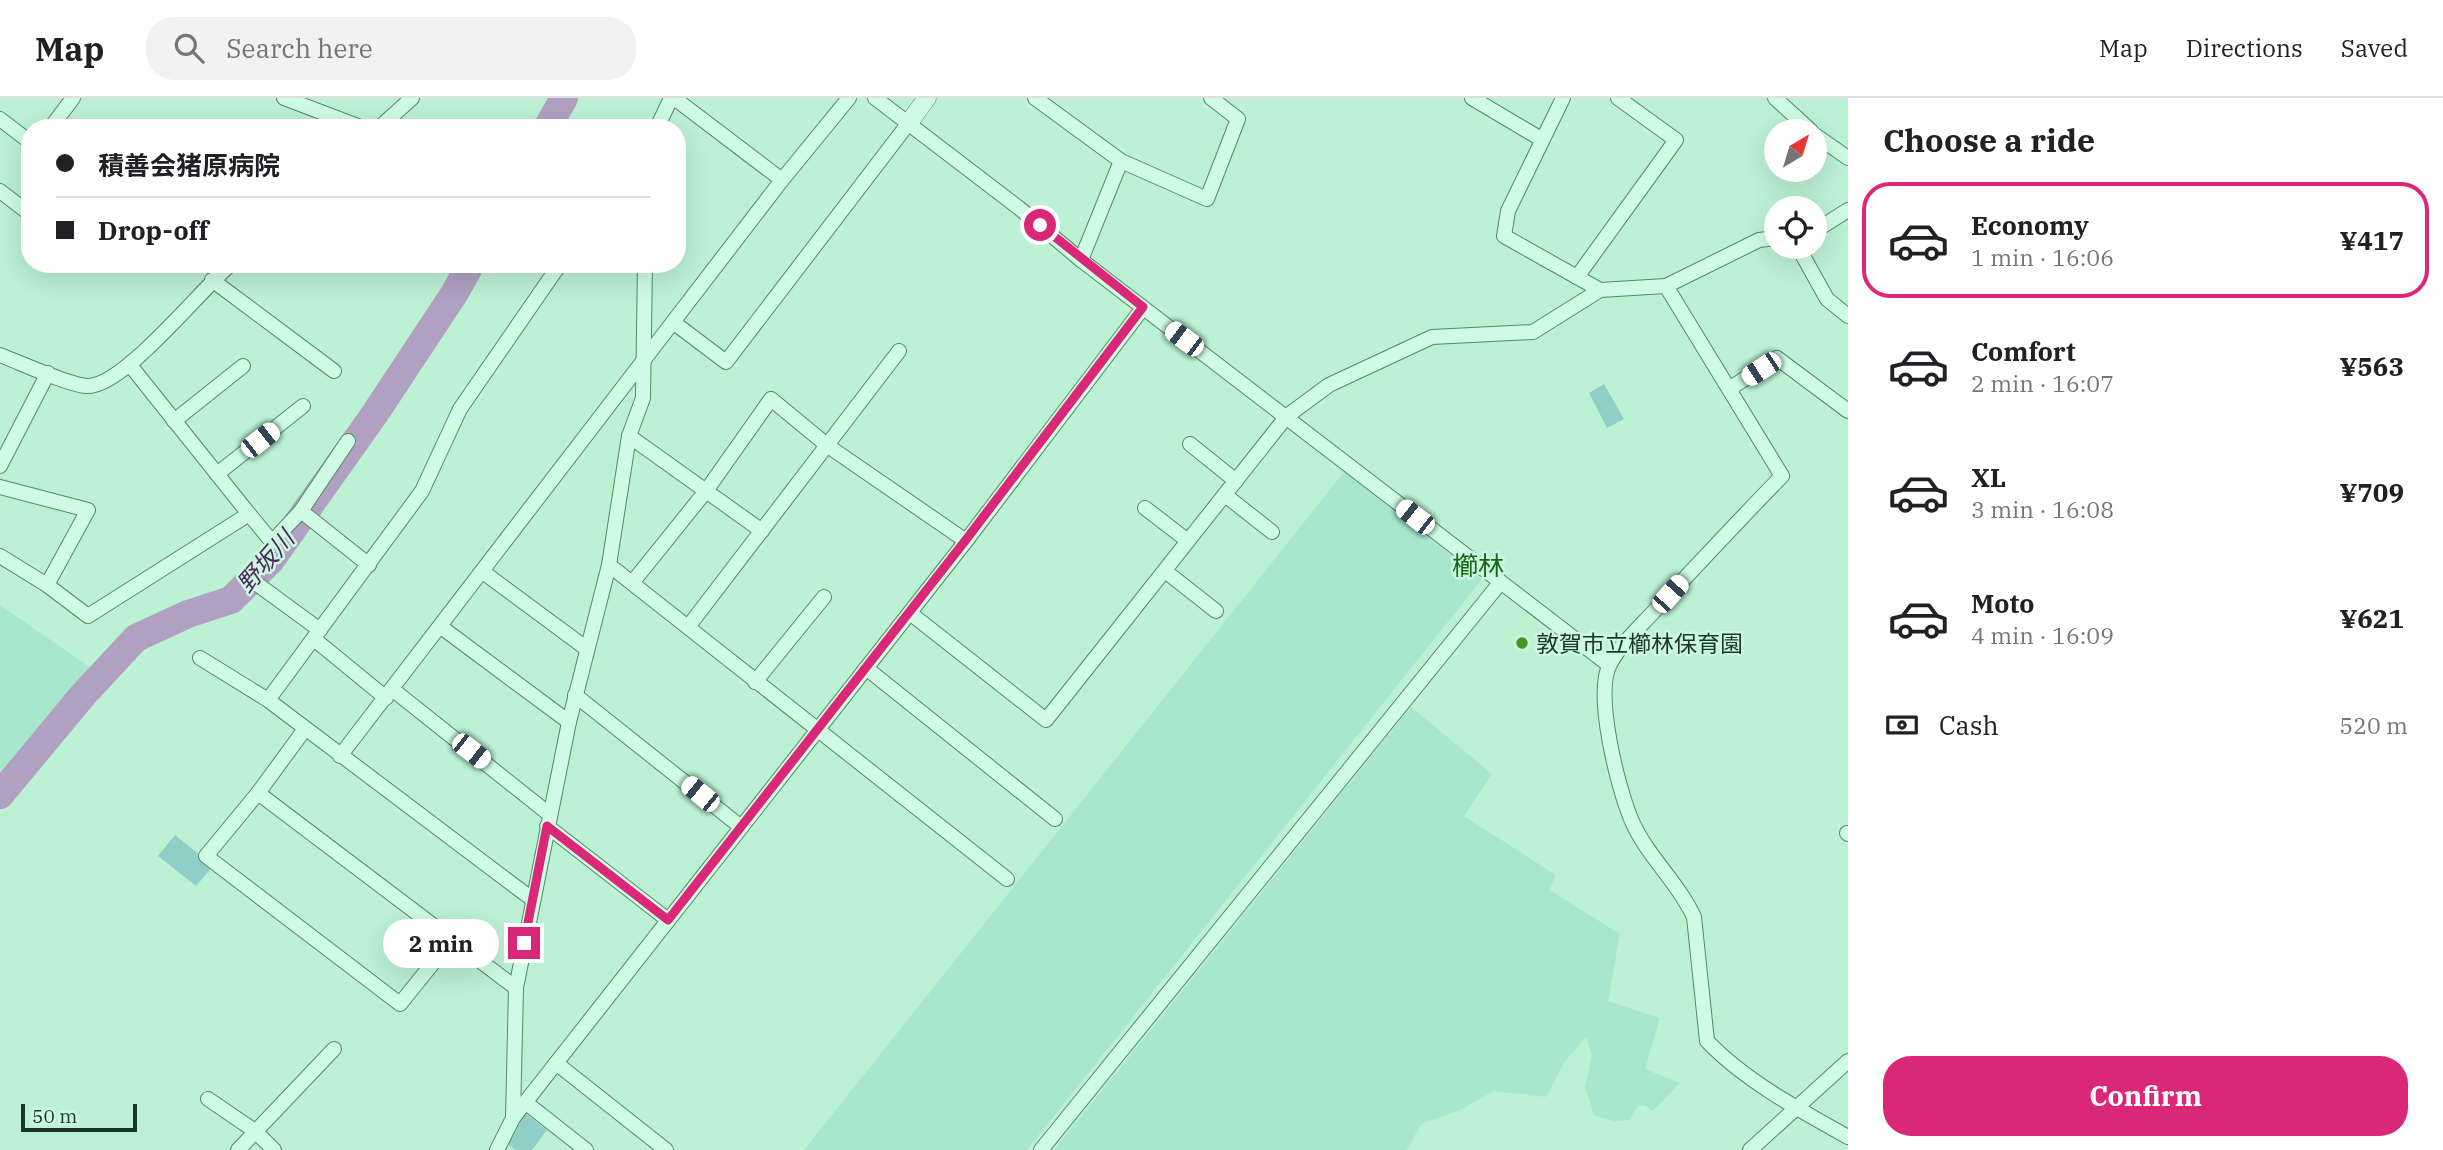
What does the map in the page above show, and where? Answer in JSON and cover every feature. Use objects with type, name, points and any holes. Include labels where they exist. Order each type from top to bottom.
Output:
[{"type":"street","points":[[58,119],[73,98]]},
{"type":"street","points":[[284,98],[339,119]]},
{"type":"street","points":[[389,119],[412,98]]},
{"type":"street","points":[[662,119],[673,98],[782,180]]},
{"type":"street","points":[[340,756],[782,180],[849,98]]},
{"type":"street","points":[[875,98],[1609,666]]},
{"type":"street","points":[[673,322],[726,362],[927,98]]},
{"type":"street","points":[[1035,98],[1121,161],[1207,199],[1238,119],[1211,98]]},
{"type":"street","points":[[1472,98],[1541,139]]},
{"type":"street","points":[[1563,98],[1508,211],[1504,236],[1600,289]]},
{"type":"street","points":[[1577,276],[1676,139],[1618,98]]},
{"type":"street","points":[[1775,98],[1798,119]]},
{"type":"street","points":[[0,119],[21,135]]},
{"type":"street","points":[[1827,143],[1848,158]]},
{"type":"street","points":[[1081,260],[1121,161]]},
{"type":"street","points":[[0,191],[21,207]]},
{"type":"street","points":[[1827,223],[1848,210]]},
{"type":"street","points":[[910,613],[1046,720],[1287,416],[1329,385],[1432,337],[1532,332],[1600,289],[1666,286],[1764,239]]},
{"type":"street","points":[[1805,259],[1827,299],[1848,316]]},
{"type":"street","points":[[0,355],[86,386],[108,381],[130,365],[220,273]]},
{"type":"street","points":[[268,700],[422,491],[460,410],[554,273]]},
{"type":"street","points":[[513,1118],[516,988],[569,722],[609,565],[629,436],[643,398],[645,273]]},
{"type":"street","points":[[212,280],[334,371]]},
{"type":"street","points":[[1666,286],[1782,476],[1705,555],[1609,666],[1605,694],[1612,754],[1632,822],[1694,917],[1707,1041],[1718,1053],[1797,1108],[1848,1138]]},
{"type":"street","points":[[497,1150],[513,1118],[525,1102],[910,613],[1143,307]]},
{"type":"street","points":[[688,627],[899,351]]},
{"type":"street","points":[[1729,389],[1777,358],[1848,411]]},
{"type":"street","points":[[130,365],[272,542],[301,511],[348,441]]},
{"type":"street","points":[[174,421],[243,366]]},
{"type":"street","points":[[0,466],[48,373]]},
{"type":"street","points":[[632,583],[706,491],[771,400],[828,446],[965,541]]},
{"type":"street","points":[[217,474],[303,406]]},
{"type":"street","points":[[629,436],[762,531]]},
{"type":"street","points":[[1190,444],[1236,481]]},
{"type":"street","points":[[0,487],[88,510],[47,585]]},
{"type":"street","points":[[1225,495],[1272,532]]},
{"type":"street","points":[[1145,508],[1188,541]]},
{"type":"street","points":[[301,511],[369,565]]},
{"type":"street","points":[[0,556],[47,585],[88,616],[249,514]]},
{"type":"street","points":[[609,565],[1007,879]]},
{"type":"street","points":[[1165,571],[1216,611]]},
{"type":"street","points":[[483,572],[587,649]]},
{"type":"street","points":[[257,583],[317,635],[668,920]]},
{"type":"street","points":[[1041,1150],[1500,583]]},
{"type":"street","points":[[755,682],[824,597]]},
{"type":"street","points":[[441,627],[569,722]]},
{"type":"street","points":[[200,658],[268,700],[533,899]]},
{"type":"street","points":[[866,668],[1055,819]]},
{"type":"street","points":[[576,695],[741,827]]},
{"type":"street","points":[[305,729],[258,793],[206,856],[400,1004],[453,938]]},
{"type":"street","points":[[258,793],[516,988]]},
{"type":"street","points":[[238,1150],[334,1049]]},
{"type":"street","points":[[1751,1150],[1848,1061]]},
{"type":"street","points":[[556,1063],[666,1150]]},
{"type":"street","points":[[208,1099],[255,1131],[274,1150]]},
{"type":"street","points":[[525,1102],[586,1150]]},
{"type":"green space","points":[[1344,472],[1482,579],[1027,1150],[804,1150]]},
{"type":"green space","points":[[0,605],[94,670],[0,779]]},
{"type":"green space","points":[[1411,707],[1492,774],[1464,816],[1556,875],[1549,890],[1620,934],[1608,1001],[1660,1018],[1645,1069],[1680,1083],[1653,1111],[1644,1105],[1638,1106],[1630,1120],[1613,1121],[1594,1115],[1585,1087],[1592,1054],[1586,1037],[1565,1061],[1546,1097],[1494,1091],[1462,1109],[1421,1124],[1407,1150],[1054,1150]]},
{"type":"shaded area","points":[[1604,384],[1624,419],[1607,428],[1589,393]]},
{"type":"shaded area","points":[[175,835],[213,866],[196,886],[158,856]]},
{"type":"shaded area","points":[[526,1114],[547,1130],[532,1150],[515,1150],[508,1144],[515,1123]]},
{"type":"waterway","name":"野坂川","points":[[552,119],[564,98]]},
{"type":"waterway","name":"野坂川","points":[[0,795],[83,695],[136,638],[188,614],[231,600],[271,560],[374,415],[466,273]]},
{"type":"place","name":"敦賀市立櫛林保育園","points":[[1522,643]]},
{"type":"district","name":"櫛林","points":[[1478,565]]},
{"type":"route","points":[[524,943],[547,826],[668,920],[965,541],[1143,307],[1040,225]]}]
